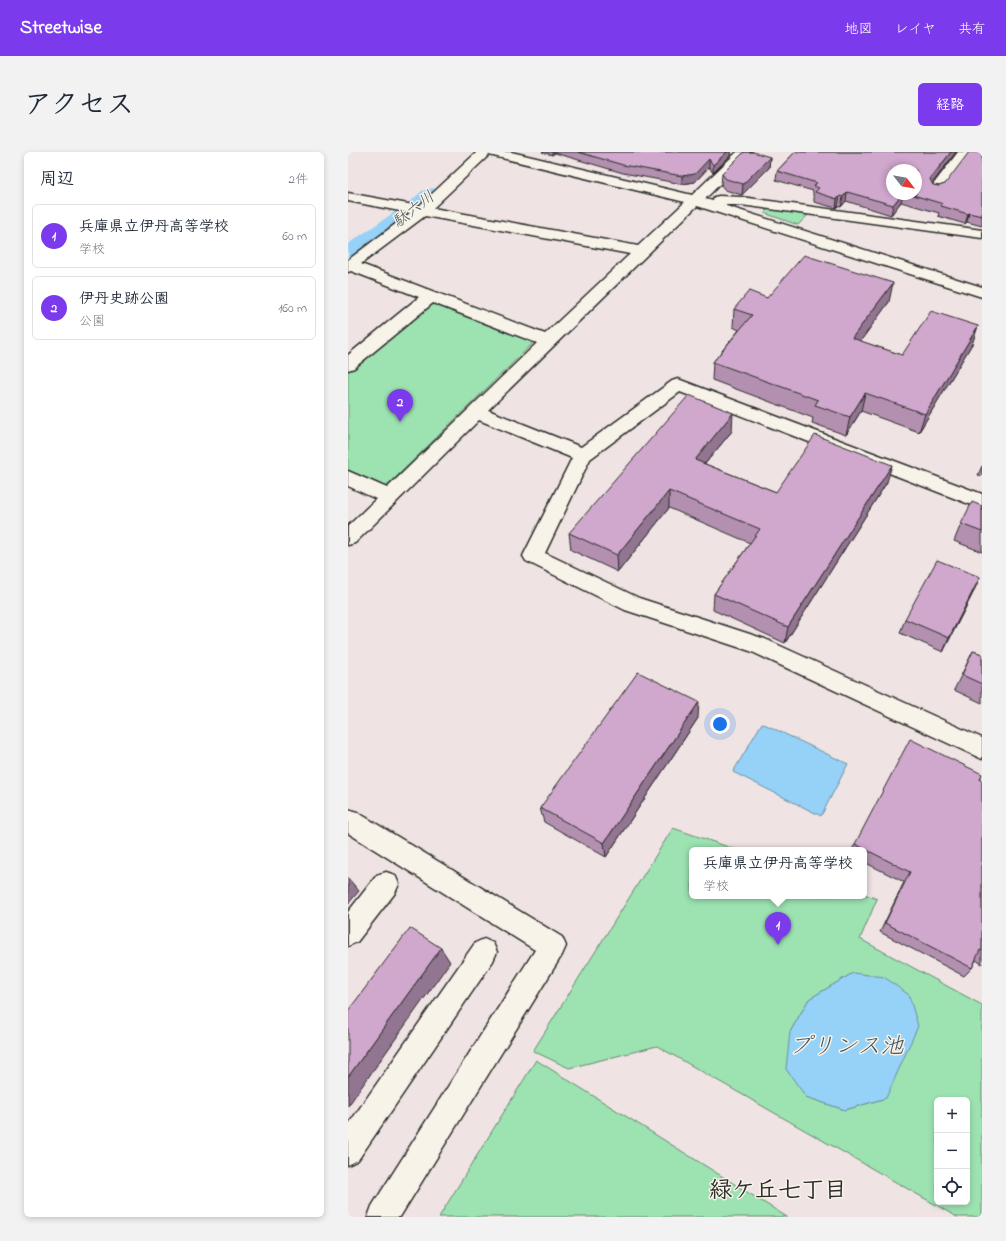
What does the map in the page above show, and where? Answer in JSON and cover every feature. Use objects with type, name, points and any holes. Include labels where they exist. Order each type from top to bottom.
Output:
[{"type":"street","points":[[350,267],[422,211],[484,152]]},
{"type":"street","points":[[493,152],[694,200],[982,292]]},
{"type":"street","points":[[348,538],[548,341],[745,152]]},
{"type":"street","points":[[945,185],[965,152]]},
{"type":"street","points":[[348,198],[641,251]]},
{"type":"street","points":[[694,200],[741,201],[982,234]]},
{"type":"street","points":[[350,267],[548,341]]},
{"type":"street","points":[[348,364],[430,296]]},
{"type":"street","points":[[982,502],[678,385],[583,454],[533,556],[632,604],[757,644],[982,749]]},
{"type":"street","points":[[476,412],[583,454]]},
{"type":"street","points":[[348,478],[390,496]]},
{"type":"street","points":[[348,820],[553,946],[383,1217]]},
{"type":"street","points":[[348,933],[386,884]]},
{"type":"street","points":[[348,1150],[484,952]]},
{"type":"green space","points":[[768,209],[808,215],[798,225],[764,213]]},
{"type":"green space","points":[[437,301],[536,340],[388,485],[377,487],[348,474],[348,370],[429,303]]},
{"type":"green space","points":[[673,828],[728,847],[689,847],[689,899],[867,899],[867,895],[877,899],[860,939],[982,1005],[982,1217],[957,1217],[936,1205],[970,1205],[970,1097],[934,1097],[934,1204],[657,1046],[569,1068],[533,1051]],"holes":[[[853,973],[886,1098],[845,1110],[806,1097],[790,1032],[809,999]]]},
{"type":"green space","points":[[536,1060],[787,1217],[439,1217]]},
{"type":"water","points":[[762,723],[848,764],[821,816],[733,772]]},
{"type":"water","name":"プリンス池","points":[[853,973],[884,977],[909,995],[918,1026],[886,1098],[845,1110],[806,1097],[786,1069],[790,1032],[809,999]]},
{"type":"building","points":[[578,152],[727,152],[713,165],[709,159],[695,174],[682,176],[623,165]]},
{"type":"building","points":[[744,152],[753,152],[770,157],[743,184],[726,179],[722,174]]},
{"type":"building","points":[[795,152],[951,152],[930,179],[933,185],[939,186],[945,184],[969,152],[982,152],[982,216],[968,214],[941,206],[943,204],[922,198],[922,164],[886,164],[886,200],[897,200],[893,205],[847,192],[843,197],[840,196],[837,199],[815,192],[819,188],[814,186],[817,183],[777,171]]},
{"type":"building","points":[[804,255],[893,283],[852,338],[902,355],[931,311],[978,326],[925,414],[865,393],[850,417],[815,405],[818,400],[713,362],[752,315],[734,309],[749,291],[767,298]]},
{"type":"building","points":[[689,395],[733,413],[695,460],[776,492],[815,435],[892,465],[788,627],[714,594],[760,529],[669,491],[617,555],[569,533]]},
{"type":"building","points":[[972,502],[982,506],[982,532],[961,524]]},
{"type":"building","points":[[937,560],[980,577],[949,638],[905,619]]},
{"type":"building","points":[[973,651],[982,654],[982,684],[962,675]]},
{"type":"building","points":[[638,672],[699,702],[604,843],[540,808]]},
{"type":"building","points":[[910,739],[982,774],[980,780],[982,781],[982,951],[980,950],[972,968],[885,923],[910,872],[867,850],[867,847],[861,847],[855,844]]},
{"type":"building","points":[[410,928],[441,948],[348,1077],[348,1011]]},
{"type":"waterway","name":"駄六川","points":[[348,258],[422,206],[432,197]]},
{"type":"place","name":"伊丹史跡公園","points":[[400,422]]},
{"type":"place","name":"兵庫県立伊丹高等学校","points":[[778,945]]},
{"type":"district","name":"緑ケ丘七丁目","points":[[778,1191]]}]
